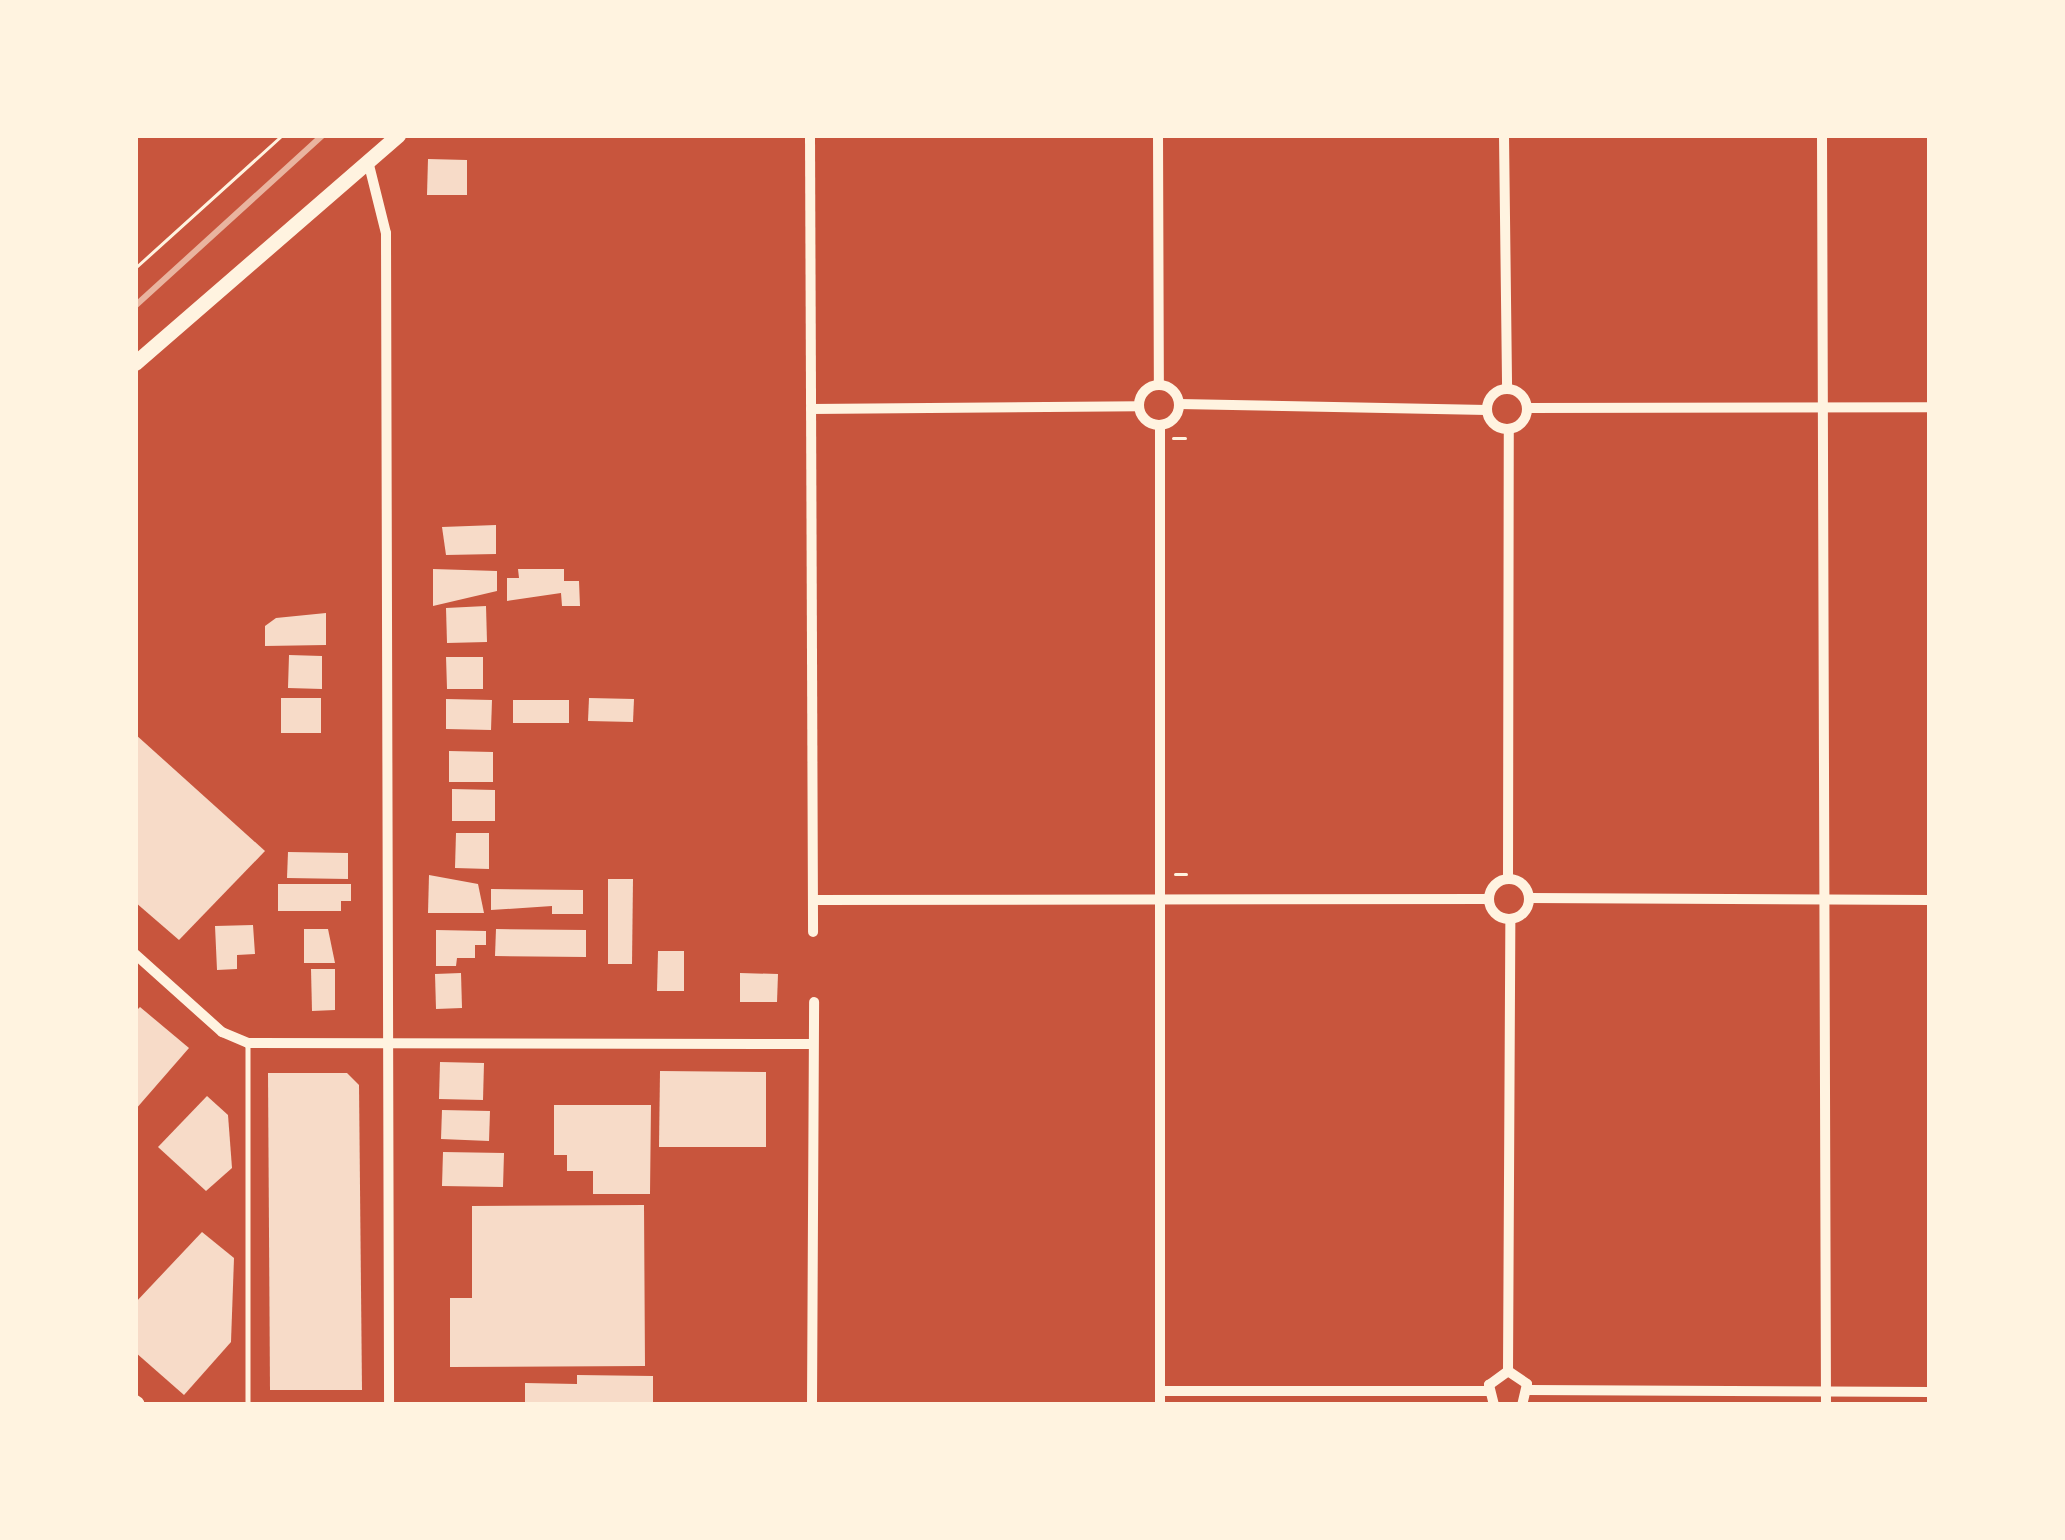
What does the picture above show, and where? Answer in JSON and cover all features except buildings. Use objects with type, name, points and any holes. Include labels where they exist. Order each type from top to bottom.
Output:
[{"type":"main road","points":[[135,363],[398,135]]},
{"type":"street","points":[[810,135],[813,932]]},
{"type":"street","points":[[1138,406],[1159,385],[1158,135]]},
{"type":"street","points":[[1159,385],[1179,404],[1487,410],[1507,389],[1504,135]]},
{"type":"street","points":[[1822,135],[1826,1399]]},
{"type":"street","points":[[369,164],[386,233],[389,1405]]},
{"type":"street","points":[[1507,389],[1527,408],[1930,407]]},
{"type":"street","points":[[1179,404],[1160,425],[1160,1398],[1488,1391],[1508,1371],[1510,919],[1529,898]]},
{"type":"street","points":[[811,409],[1138,406],[1160,425]]},
{"type":"street","points":[[1488,899],[1508,879],[1509,429],[1527,408]]},
{"type":"street","points":[[1487,410],[1496,426],[1509,429]]},
{"type":"street","points":[[1508,879],[1529,898],[1930,900]]},
{"type":"street","points":[[813,900],[1488,899],[1510,919]]},
{"type":"street","points":[[135,954],[222,1032],[248,1043],[813,1044]]},
{"type":"street","points":[[812,1405],[814,1002]]},
{"type":"street","points":[[1508,1371],[1528,1390],[1826,1399],[1930,1392]]},
{"type":"street","points":[[1522,1405],[1528,1390]]},
{"type":"street","points":[[1488,1391],[1494,1405]]},
{"type":"lane","points":[[248,1043],[248,1405]]},
{"type":"path","points":[[135,268],[281,135]]},
{"type":"railway","points":[[135,306],[323,135]]}]
